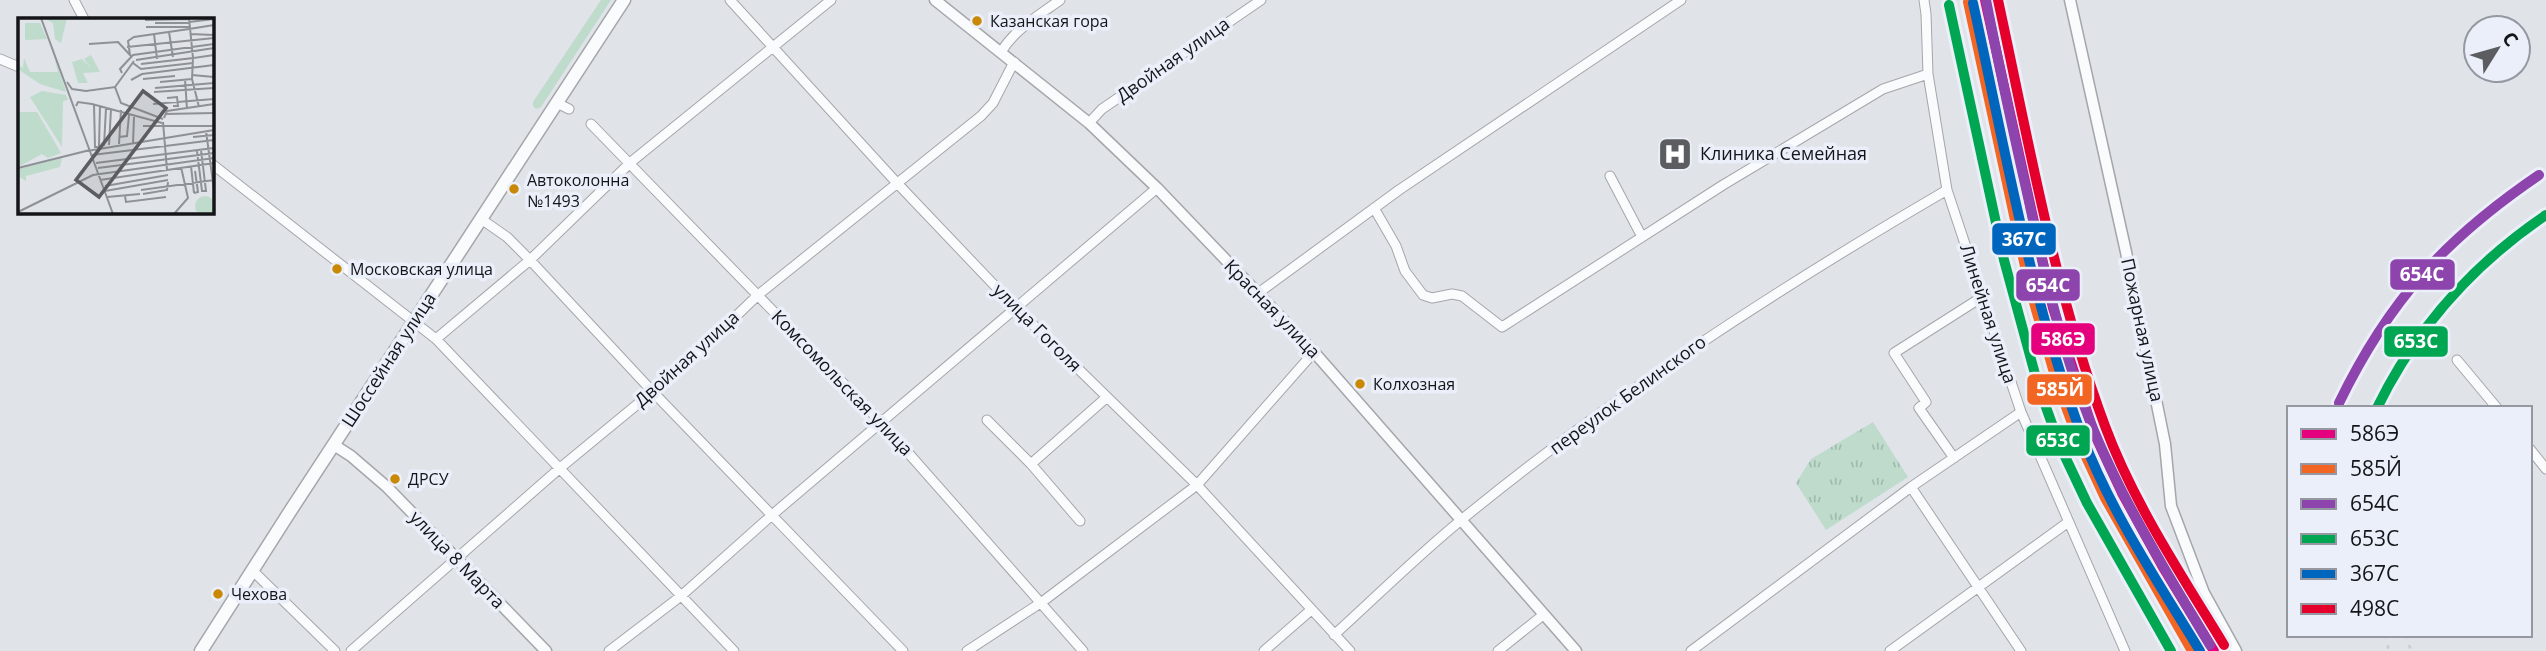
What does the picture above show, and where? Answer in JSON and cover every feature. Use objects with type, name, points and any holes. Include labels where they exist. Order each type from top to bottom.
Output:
[{"type":"highway","name":"Шоссейная улица","points":[[201,651],[481,219],[563,106],[624,0]]},
{"type":"main road","name":"Красная улица","points":[[935,0],[1089,123],[1157,188],[1314,352],[1576,651]]},
{"type":"main road","name":"Пожарная улица","points":[[2070,0],[2165,443],[2172,506],[2204,593],[2236,651]]},
{"type":"main road","name":"улица 8 Марта","points":[[334,445],[387,487],[546,651]]},
{"type":"street","points":[[74,0],[83,18]]},
{"type":"street","name":"улица Гоголя","points":[[730,0],[896,182],[1016,308],[1197,485],[1350,651]]},
{"type":"street","points":[[436,339],[530,260],[631,162],[831,0]]},
{"type":"street","points":[[1001,52],[1019,30],[1060,0]]},
{"type":"street","name":"Двойная улица","points":[[1089,123],[1102,109],[1261,0]]},
{"type":"street","points":[[1257,294],[1512,112],[1681,0]]},
{"type":"street","name":"Линейная улица","points":[[1924,0],[1928,74],[1947,190],[2021,412],[2067,523],[2125,651]]},
{"type":"street","points":[[0,58],[18,67]]},
{"type":"street","name":"Двойная улица","points":[[351,651],[560,468],[685,365],[758,295],[981,116],[993,103],[1014,62]]},
{"type":"street","points":[[1374,208],[1396,246],[1405,271],[1423,295],[1432,299],[1452,294],[1462,296],[1502,327],[1642,237],[1883,89],[1928,74]]},
{"type":"street","name":"Комсомольская улица","points":[[591,124],[631,162],[881,422],[1083,651]]},
{"type":"street","points":[[214,166],[436,339],[734,651]]},
{"type":"street","points":[[1610,176],[1642,237]]},
{"type":"street","points":[[609,651],[681,596],[772,514],[1157,188]]},
{"type":"street","name":"переулок Белинского","points":[[1334,635],[1461,520],[1535,462],[1679,357],[1832,257],[1947,190]]},
{"type":"street","points":[[481,219],[507,237],[530,260],[652,391],[903,651]]},
{"type":"street","points":[[1954,458],[1919,408],[1926,401],[1894,353],[1982,297]]},
{"type":"street","points":[[967,651],[1042,603],[1197,485],[1314,352]]},
{"type":"street","points":[[2457,360],[2495,406]]},
{"type":"street","points":[[1031,464],[1108,397]]},
{"type":"street","points":[[1691,651],[1911,487],[2021,412]]},
{"type":"street","points":[[987,420],[1031,464],[1080,521]]},
{"type":"street","points":[[2532,451],[2546,467]]},
{"type":"street","points":[[1911,487],[2021,651]]},
{"type":"street","points":[[1890,651],[2067,523]]},
{"type":"street","points":[[253,570],[335,651]]},
{"type":"street","points":[[1264,651],[1311,610]]},
{"type":"street","points":[[1498,651],[1543,615]]},
{"type":"green space","points":[[601,0],[611,0],[541,107],[536,109],[533,102]]},
{"type":"green space","points":[[1873,422],[1908,477],[1826,530],[1796,483],[1811,459]]},
{"type":"railway","points":[[2386,637],[2389,651]]},
{"type":"railway","points":[[2407,637],[2411,651]]},
{"type":"transit line","name":"586Э","points":[[1985,0],[2053,308],[2094,433],[2122,493],[2214,651]]},
{"type":"transit line","name":"654С","points":[[1986,0],[2048,286],[2083,403],[2106,459],[2134,513],[2210,645]]},
{"type":"transit line","name":"498С","points":[[1998,0],[2057,269],[2071,322],[2105,426],[2144,510],[2224,645]]},
{"type":"transit line","name":"585Й","points":[[1968,2],[2029,285],[2056,380],[2079,442],[2105,498],[2192,651]]},
{"type":"transit line","name":"367С","points":[[1973,3],[2033,276],[2082,436],[2121,519],[2200,651]]},
{"type":"transit line","name":"653С","points":[[1949,5],[2004,260],[2038,385],[2060,446],[2087,503],[2171,651]]},
{"type":"transit line","name":"654С","points":[[2339,403],[2378,333],[2399,302],[2423,274],[2475,223],[2539,175]]},
{"type":"transit line","name":"653С","points":[[2378,406],[2409,351],[2448,300],[2494,255],[2546,215]]},
{"type":"place","name":"Казанская гора","points":[[977,21]]},
{"type":"place","name":"Клиника Семейная","points":[[1675,154]]},
{"type":"place","name":"Автоколонна №1493","points":[[514,189]]},
{"type":"place","name":"Московская улица","points":[[337,269]]},
{"type":"place","name":"Колхозная","points":[[1360,384]]},
{"type":"place","name":"ДРСУ","points":[[395,479]]},
{"type":"place","name":"Чехова","points":[[218,594]]}]
